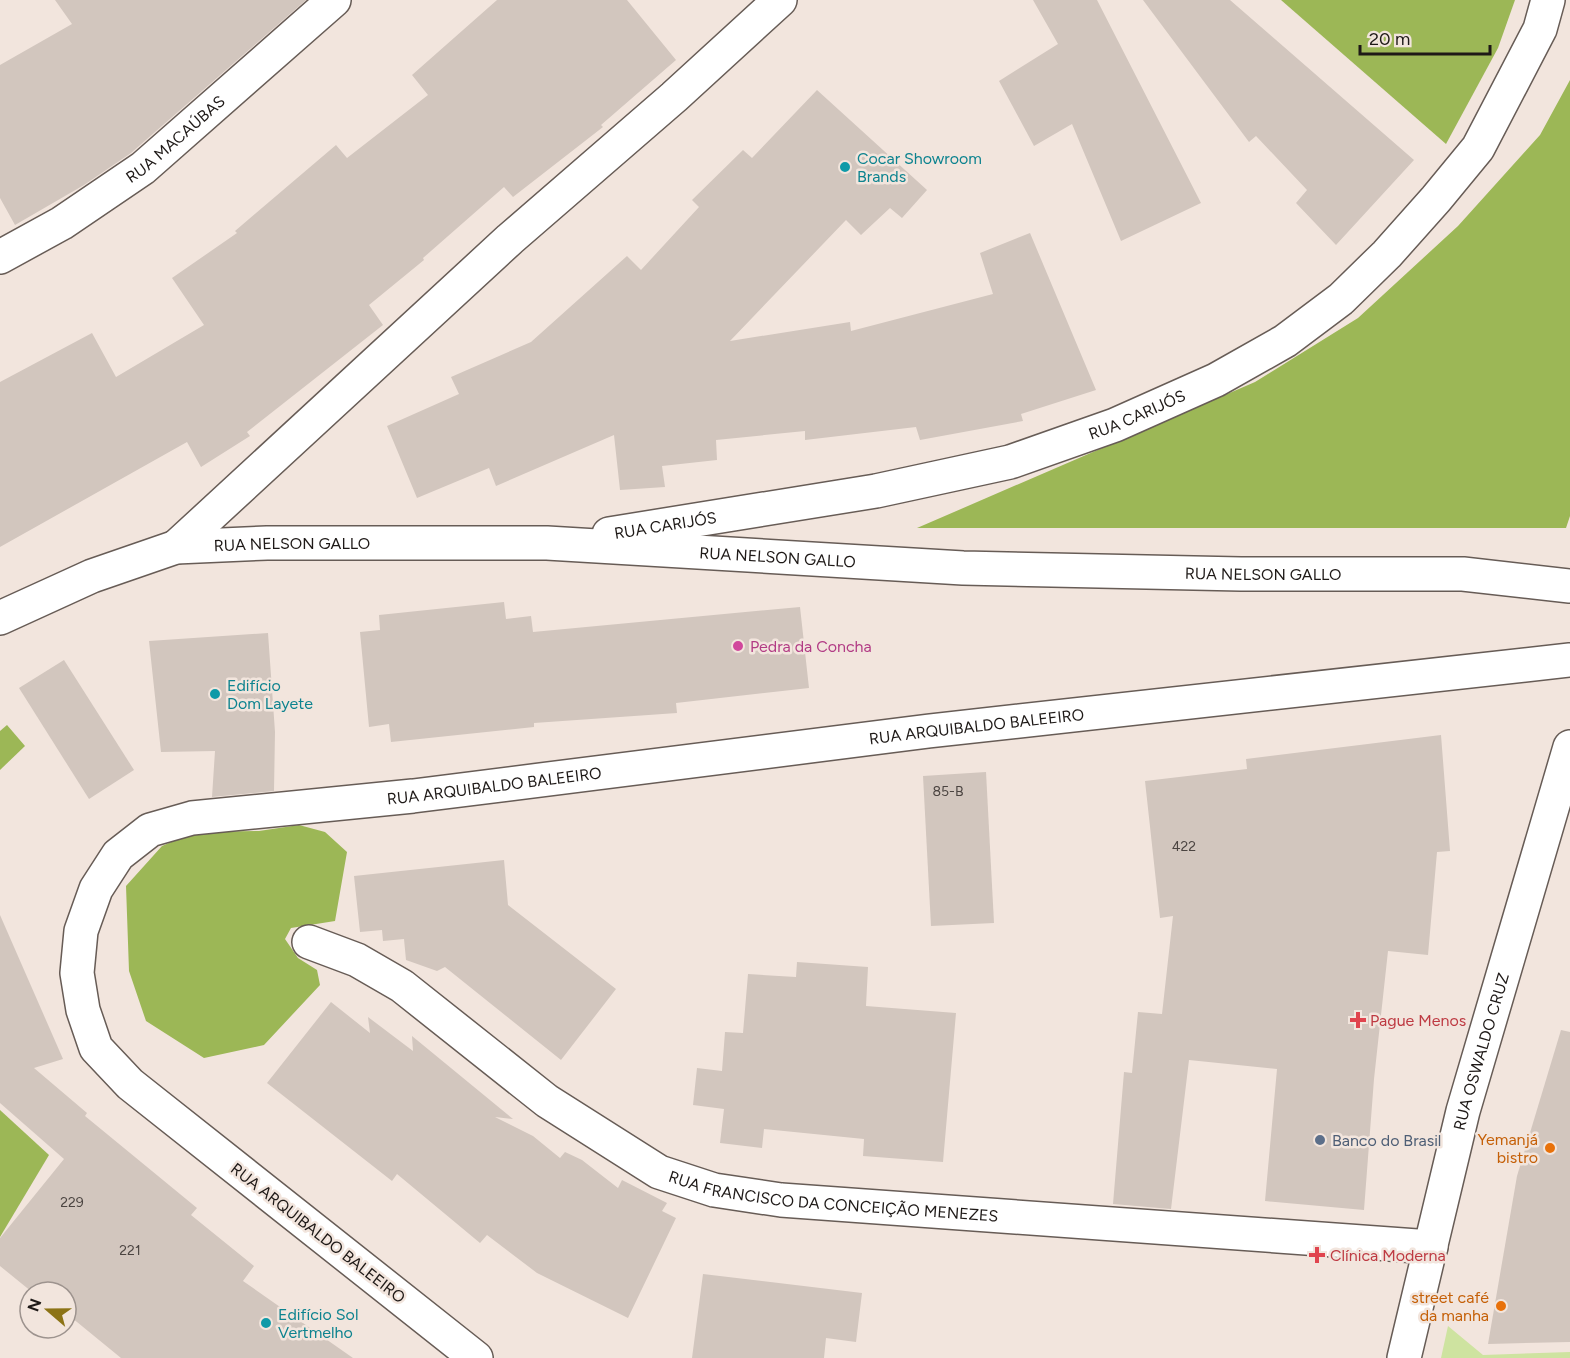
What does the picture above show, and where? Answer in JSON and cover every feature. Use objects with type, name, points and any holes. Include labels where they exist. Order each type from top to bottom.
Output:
[{"type":"street","name":"RUA MACAÚBAS","points":[[0,257],[62,223],[143,168],[334,0]]},
{"type":"street","points":[[176,547],[501,247],[780,0]]},
{"type":"street","name":"RUA CARIJÓS","points":[[548,543],[876,491],[1010,462],[1115,425],[1216,380],[1285,341],[1341,299],[1387,254],[1436,200],[1478,148],[1540,29],[1548,0]]},
{"type":"street","name":"RUA NELSON GALLO","points":[[0,618],[92,576],[176,547],[267,543],[548,543],[963,567],[1241,574],[1463,574],[1570,586]]},
{"type":"street","name":"RUA ARQUIBALDO BALEEIRO","points":[[476,1358],[130,1084],[96,1048],[83,1010],[77,973],[81,931],[96,889],[118,855],[150,830],[192,818],[413,796],[929,731],[1570,660]]},
{"type":"street","name":"RUA OSWALDO CRUZ","points":[[1404,1358],[1463,1112],[1570,747]]},
{"type":"street","name":"RUA FRANCISCO DA CONCEIÇÃO MENEZES","points":[[309,942],[357,960],[402,986],[547,1101],[639,1160],[659,1172],[714,1190],[781,1200],[1431,1247]]},
{"type":"green space","points":[[1281,0],[1515,0],[1498,48],[1446,144]]},
{"type":"green space","points":[[1570,80],[1570,516],[1566,528],[917,528],[1255,382],[1358,318],[1458,226],[1540,135]]},
{"type":"green space","points":[[7,725],[25,746],[0,770],[0,731]]},
{"type":"green space","points":[[299,825],[325,832],[347,852],[335,921],[291,928],[285,939],[298,958],[317,970],[320,985],[264,1045],[204,1058],[146,1021],[129,971],[126,886],[162,846],[194,832],[259,831]]},
{"type":"green space","points":[[0,1110],[49,1155],[0,1237]]},
{"type":"green space","points":[[1448,1326],[1483,1355],[1570,1352],[1570,1358],[1441,1358]]},
{"type":"building","points":[[55,0],[306,0],[131,153],[84,185],[15,225],[0,198],[0,65],[72,24]]},
{"type":"building","points":[[497,0],[627,0],[676,60],[601,125],[603,127],[513,197],[504,187],[423,258],[424,260],[369,305],[383,325],[247,432],[250,436],[201,467],[187,442],[0,547],[0,382],[92,333],[116,377],[204,325],[172,278],[237,233],[235,231],[336,145],[347,158],[428,95],[412,75]]},
{"type":"building","points":[[1033,0],[1097,0],[1201,203],[1121,241],[1072,124],[1034,146],[999,81],[1058,44]]},
{"type":"building","points":[[1143,0],[1230,0],[1414,160],[1336,245],[1296,203],[1307,190],[1256,136],[1249,142]]},
{"type":"building","points":[[817,90],[927,190],[902,218],[890,208],[861,235],[846,220],[730,341],[850,322],[851,331],[993,294],[980,253],[1030,233],[1096,390],[1021,414],[1023,421],[920,440],[916,427],[805,440],[805,431],[716,440],[717,460],[662,466],[665,487],[620,490],[614,435],[496,486],[489,468],[417,498],[387,426],[459,394],[451,377],[531,342],[627,256],[641,270],[699,207],[692,200],[743,150],[752,158]]},
{"type":"building","points":[[504,602],[506,619],[531,616],[533,632],[800,607],[809,688],[676,703],[677,713],[534,723],[534,727],[391,742],[389,724],[369,727],[360,632],[380,630],[379,615]]},
{"type":"building","name":"Edifício Dom Layete","points":[[268,633],[275,732],[274,791],[212,797],[215,751],[161,752],[149,641]]},
{"type":"building","points":[[64,660],[134,770],[89,799],[19,688]]},
{"type":"building","points":[[1441,735],[1450,851],[1437,852],[1428,955],[1388,951],[1374,1079],[1364,1210],[1265,1201],[1277,1069],[1189,1060],[1171,1209],[1113,1204],[1124,1072],[1132,1073],[1138,1012],[1162,1014],[1173,916],[1160,918],[1145,781],[1247,769],[1246,759]]},
{"type":"building","points":[[986,772],[994,923],[931,926],[923,776]]},
{"type":"building","points":[[504,860],[508,905],[616,989],[561,1060],[445,967],[437,971],[406,960],[404,939],[383,941],[382,930],[360,932],[354,876]]},
{"type":"building","points":[[0,915],[63,1059],[34,1068],[87,1113],[85,1116],[197,1208],[191,1215],[254,1266],[243,1281],[353,1358],[121,1358],[78,1323],[78,1280],[18,1281],[0,1266],[0,1238],[64,1159],[0,1103]]},
{"type":"building","points":[[797,962],[868,967],[866,1006],[956,1013],[943,1162],[863,1156],[864,1139],[764,1129],[762,1148],[720,1143],[724,1109],[693,1105],[697,1068],[722,1071],[725,1032],[743,1033],[748,974],[796,977]]},
{"type":"building","points":[[331,1002],[370,1033],[368,1017],[413,1051],[412,1036],[513,1119],[495,1117],[533,1136],[560,1158],[565,1152],[582,1160],[618,1188],[622,1180],[667,1203],[662,1211],[676,1218],[628,1318],[537,1273],[487,1235],[480,1243],[397,1174],[392,1181],[267,1083]]},
{"type":"building","points":[[1561,1030],[1570,1032],[1570,1342],[1488,1344],[1517,1176]]},
{"type":"building","points":[[703,1274],[862,1293],[856,1342],[826,1338],[824,1358],[692,1358]]},
{"type":"place","name":"Cocar Showroom Brands","points":[[845,167]]},
{"type":"place","name":"Pedra da Concha","points":[[738,646]]},
{"type":"place","name":"Edifício Dom Layete","points":[[215,694]]},
{"type":"place","name":"Pague Menos","points":[[1358,1020]]},
{"type":"place","name":"Banco do Brasil","points":[[1320,1140]]},
{"type":"place","name":"Yemanjá bistro","points":[[1550,1148]]},
{"type":"place","name":"Clínica Moderna","points":[[1317,1255]]},
{"type":"place","name":"street café da manha","points":[[1501,1306]]},
{"type":"place","name":"Edifício Sol Vertmelho","points":[[266,1323]]}]
